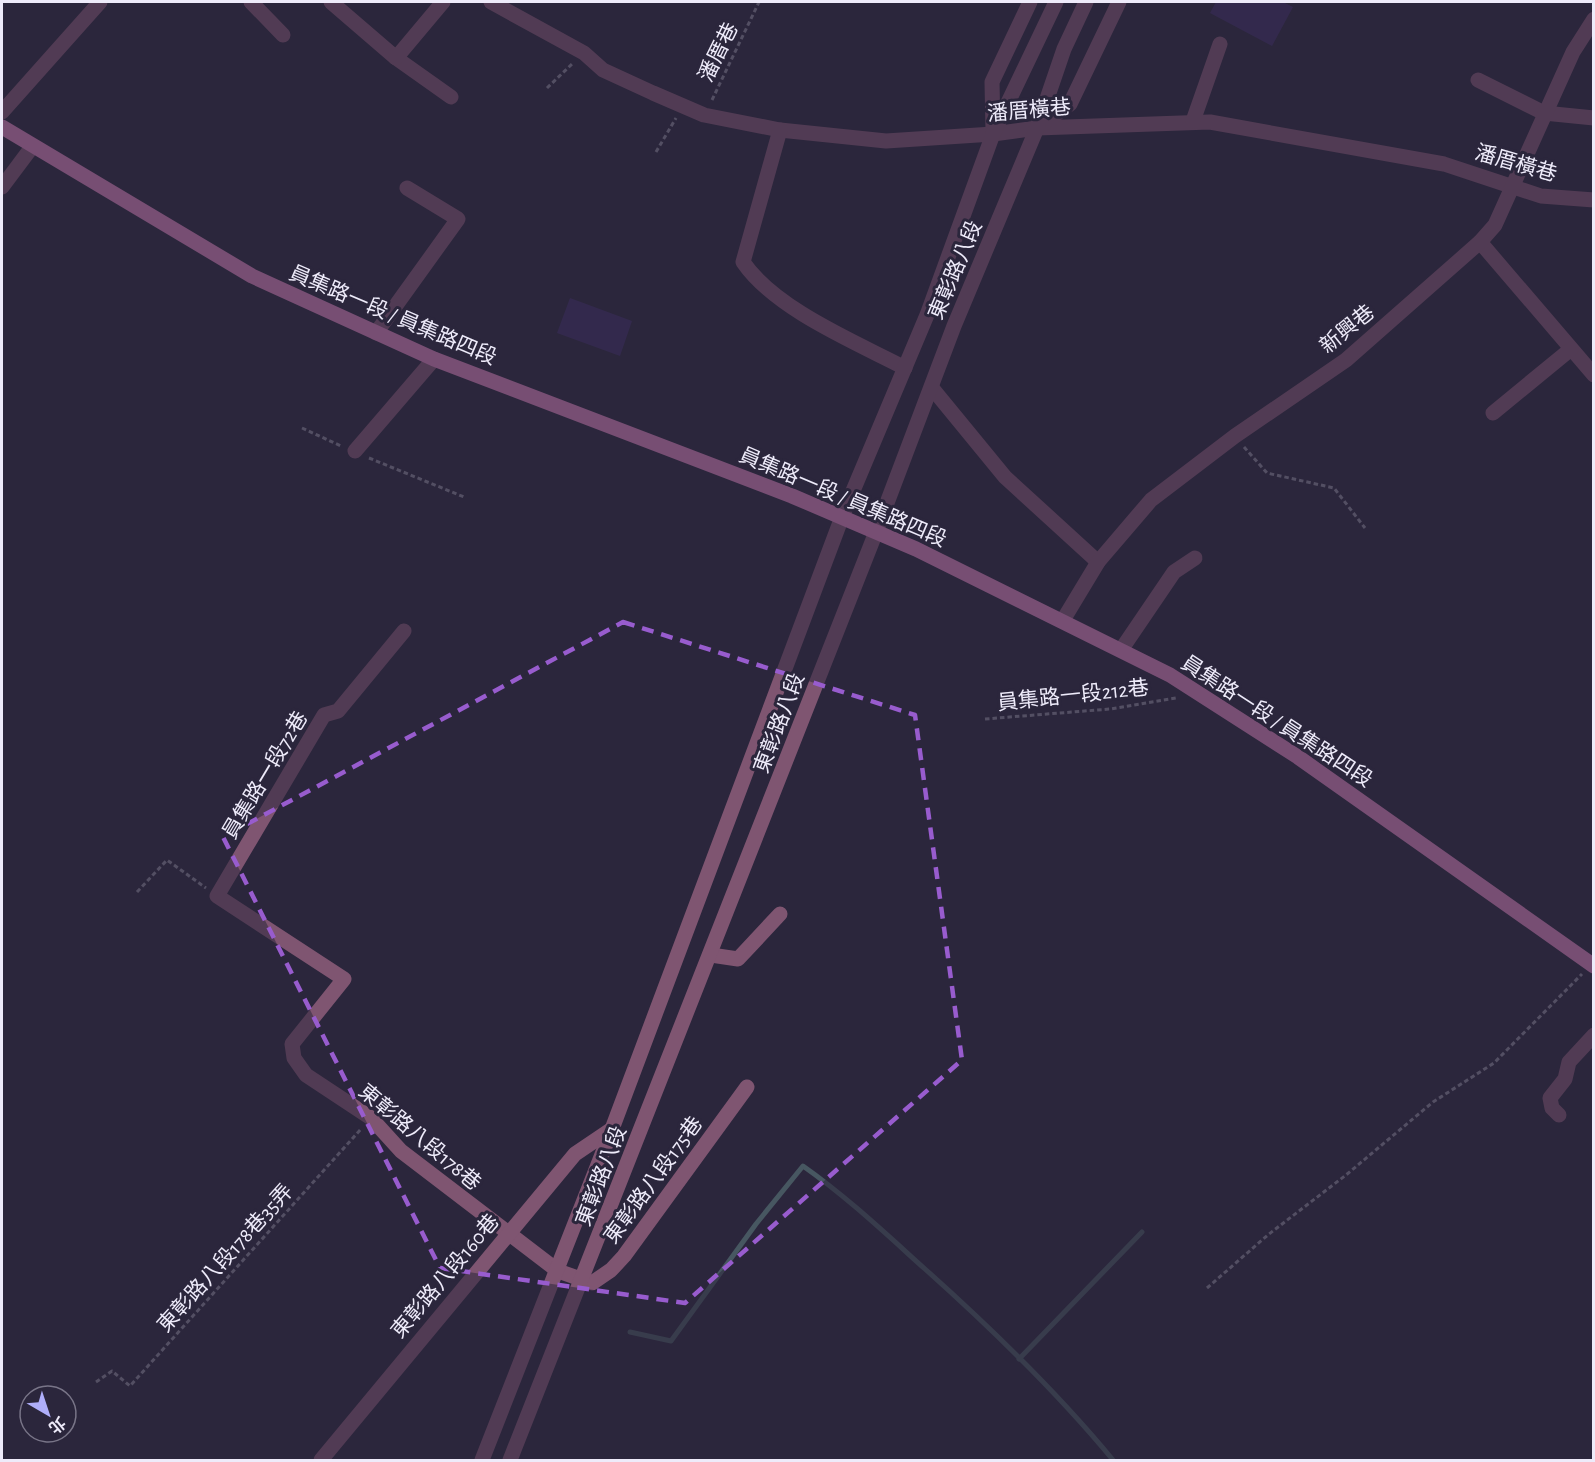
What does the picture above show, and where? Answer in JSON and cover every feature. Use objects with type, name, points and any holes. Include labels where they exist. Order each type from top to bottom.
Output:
[{"type":"main road","name":"員集路一段 / 員集路四段","points":[[2,127],[32,147],[252,276],[434,359],[842,517],[1063,620],[1170,675],[1298,757],[1592,965]]},
{"type":"street","points":[[2,112],[100,2]]},
{"type":"street","points":[[251,2],[283,35]]},
{"type":"street","points":[[331,2],[396,58],[451,97]]},
{"type":"street","points":[[396,58],[443,2]]},
{"type":"street","name":"潘厝橫巷","points":[[491,2],[584,53],[603,70],[682,106],[704,115],[780,130],[886,141],[993,134],[1037,128],[1193,121],[1444,164],[1541,196],[1593,200]]},
{"type":"street","points":[[993,134],[992,82],[1030,2]]},
{"type":"street","name":"東彰路八段","points":[[482,1461],[558,1271],[842,517],[905,368],[993,134],[1056,2]]},
{"type":"street","name":"東彰路八段","points":[[510,1461],[711,955],[932,388],[954,326],[1037,128],[1064,49],[1086,2]]},
{"type":"street","points":[[1037,128],[1070,104],[1119,2]]},
{"type":"street","name":"新興巷","points":[[1063,620],[1098,562],[1151,500],[1234,436],[1346,360],[1480,243],[1495,225],[1544,112],[1573,52],[1593,20]]},
{"type":"street","points":[[1193,121],[1220,44]]},
{"type":"street","points":[[1478,80],[1544,112],[1593,118]]},
{"type":"street","points":[[780,130],[743,262],[771,293],[832,331],[905,368]]},
{"type":"street","points":[[2,187],[32,147]]},
{"type":"street","points":[[376,333],[458,219],[407,188]]},
{"type":"street","points":[[1480,243],[1593,375]]},
{"type":"street","points":[[1493,413],[1571,349]]},
{"type":"street","points":[[355,452],[434,359]]},
{"type":"street","points":[[932,388],[1005,477],[1098,562]]},
{"type":"street","points":[[1121,650],[1174,572],[1195,558]]},
{"type":"street","name":"員集路一段72巷","points":[[217,896],[324,715],[338,711],[404,631]]},
{"type":"street","name":"東彰路八段178巷","points":[[217,896],[344,979],[292,1044],[294,1058],[306,1075],[371,1118],[402,1151],[508,1234],[558,1271],[582,1281]]},
{"type":"street","points":[[711,955],[738,959],[780,914]]},
{"type":"street","points":[[1559,1115],[1552,1108],[1550,1098],[1565,1079],[1569,1062],[1593,1035]]},
{"type":"street","name":"東彰路八段175巷","points":[[582,1281],[592,1283],[611,1270],[624,1256],[747,1087]]},
{"type":"street","name":"東彰路八段160巷","points":[[321,1461],[575,1154],[612,1129]]},
{"type":"path","name":"潘厝巷","points":[[704,115],[759,2]]},
{"type":"path","points":[[548,88],[584,53]]},
{"type":"path","points":[[656,152],[682,106]]},
{"type":"path","points":[[302,428],[414,479],[464,497]]},
{"type":"path","points":[[1234,436],[1267,473],[1334,488],[1365,528]]},
{"type":"path","name":"員集路一段212巷","points":[[985,719],[1110,709],[1199,694]]},
{"type":"path","points":[[137,892],[167,860],[217,896]]},
{"type":"path","points":[[1207,1288],[1269,1234],[1346,1175],[1433,1102],[1494,1064],[1592,965]]},
{"type":"path","name":"東彰路八段178巷35弄","points":[[96,1382],[112,1371],[130,1386],[371,1118]]},
{"type":"highlighted area","points":[[623,622],[915,715],[962,1060],[685,1303],[440,1268],[223,837]]},
{"type":"building","points":[[1216,2],[1283,2],[1293,7],[1272,46],[1210,13]]},
{"type":"building","points":[[570,298],[632,321],[620,356],[557,333]]},
{"type":"waterway","points":[[630,1332],[671,1341],[756,1224],[803,1166],[866,1216],[974,1314],[1046,1385],[1113,1460]]},
{"type":"waterway","points":[[1019,1359],[1142,1232]]}]
